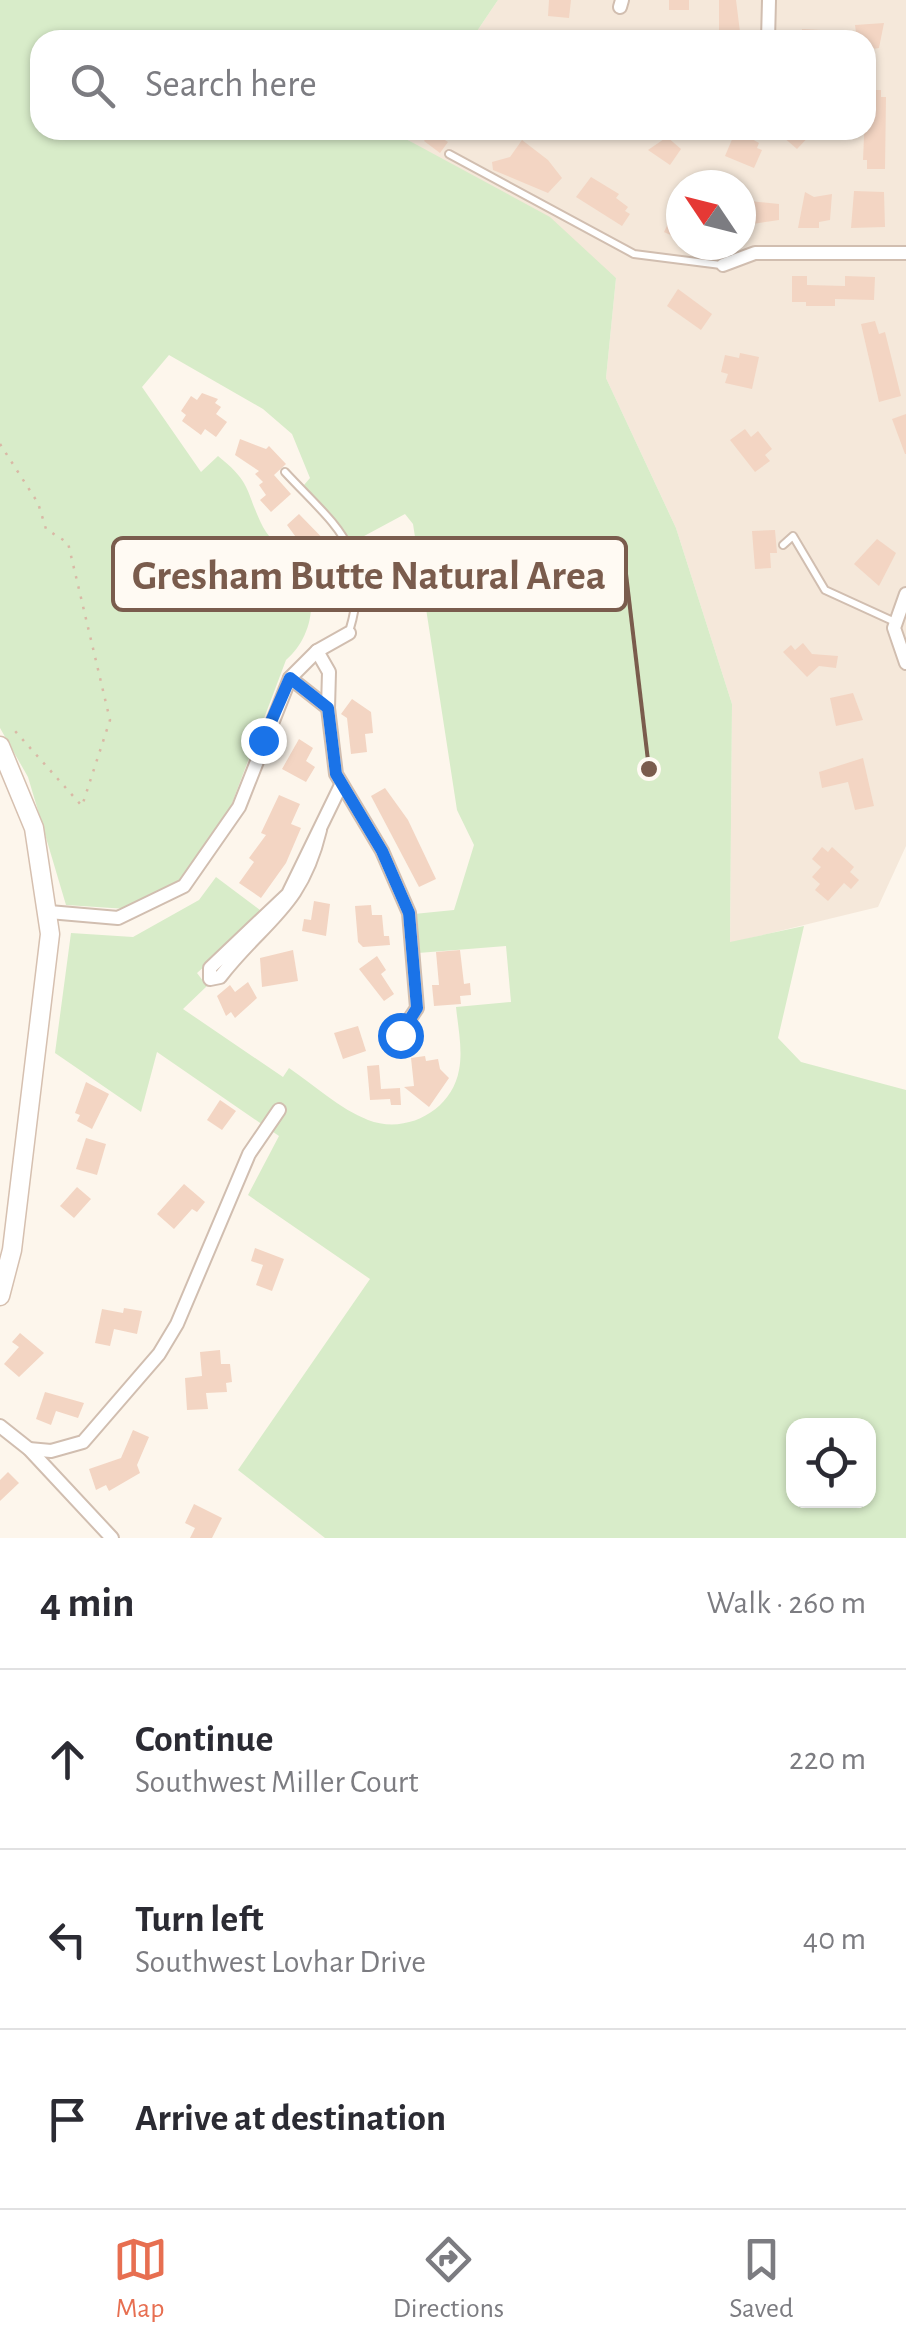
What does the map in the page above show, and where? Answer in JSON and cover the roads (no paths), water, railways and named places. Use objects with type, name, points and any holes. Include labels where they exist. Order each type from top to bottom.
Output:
[{"type":"street","points":[[768,30],[769,0]]},
{"type":"street","points":[[723,265],[755,253],[906,254]]},
{"type":"street","points":[[906,594],[894,622],[906,664]]},
{"type":"street","points":[[50,912],[127,917],[192,879],[239,807],[290,678],[317,651],[348,633]]},
{"type":"street","points":[[317,651],[329,672],[333,763],[341,785],[382,851],[409,913],[417,1008],[400,1035]]},
{"type":"street","points":[[290,678],[328,708]]},
{"type":"street","points":[[0,746],[34,828],[50,912],[48,968],[12,1250],[0,1296]]},
{"type":"street","points":[[320,830],[308,870],[290,903],[220,978],[210,979],[210,968],[288,894],[341,785]]},
{"type":"street","points":[[28,1449],[51,1451],[83,1442],[160,1354],[177,1324],[249,1154],[280,1110]]},
{"type":"street","points":[[0,1426],[28,1449],[112,1538]]},
{"type":"lane","points":[[449,154],[634,254],[723,265]]},
{"type":"lane","points":[[285,472],[338,531],[356,559],[359,593],[348,633]]},
{"type":"lane","points":[[782,545],[793,536],[825,590],[894,622]]},
{"type":"place","name":"Gresham Butte Natural Area","points":[[649,769]]}]
